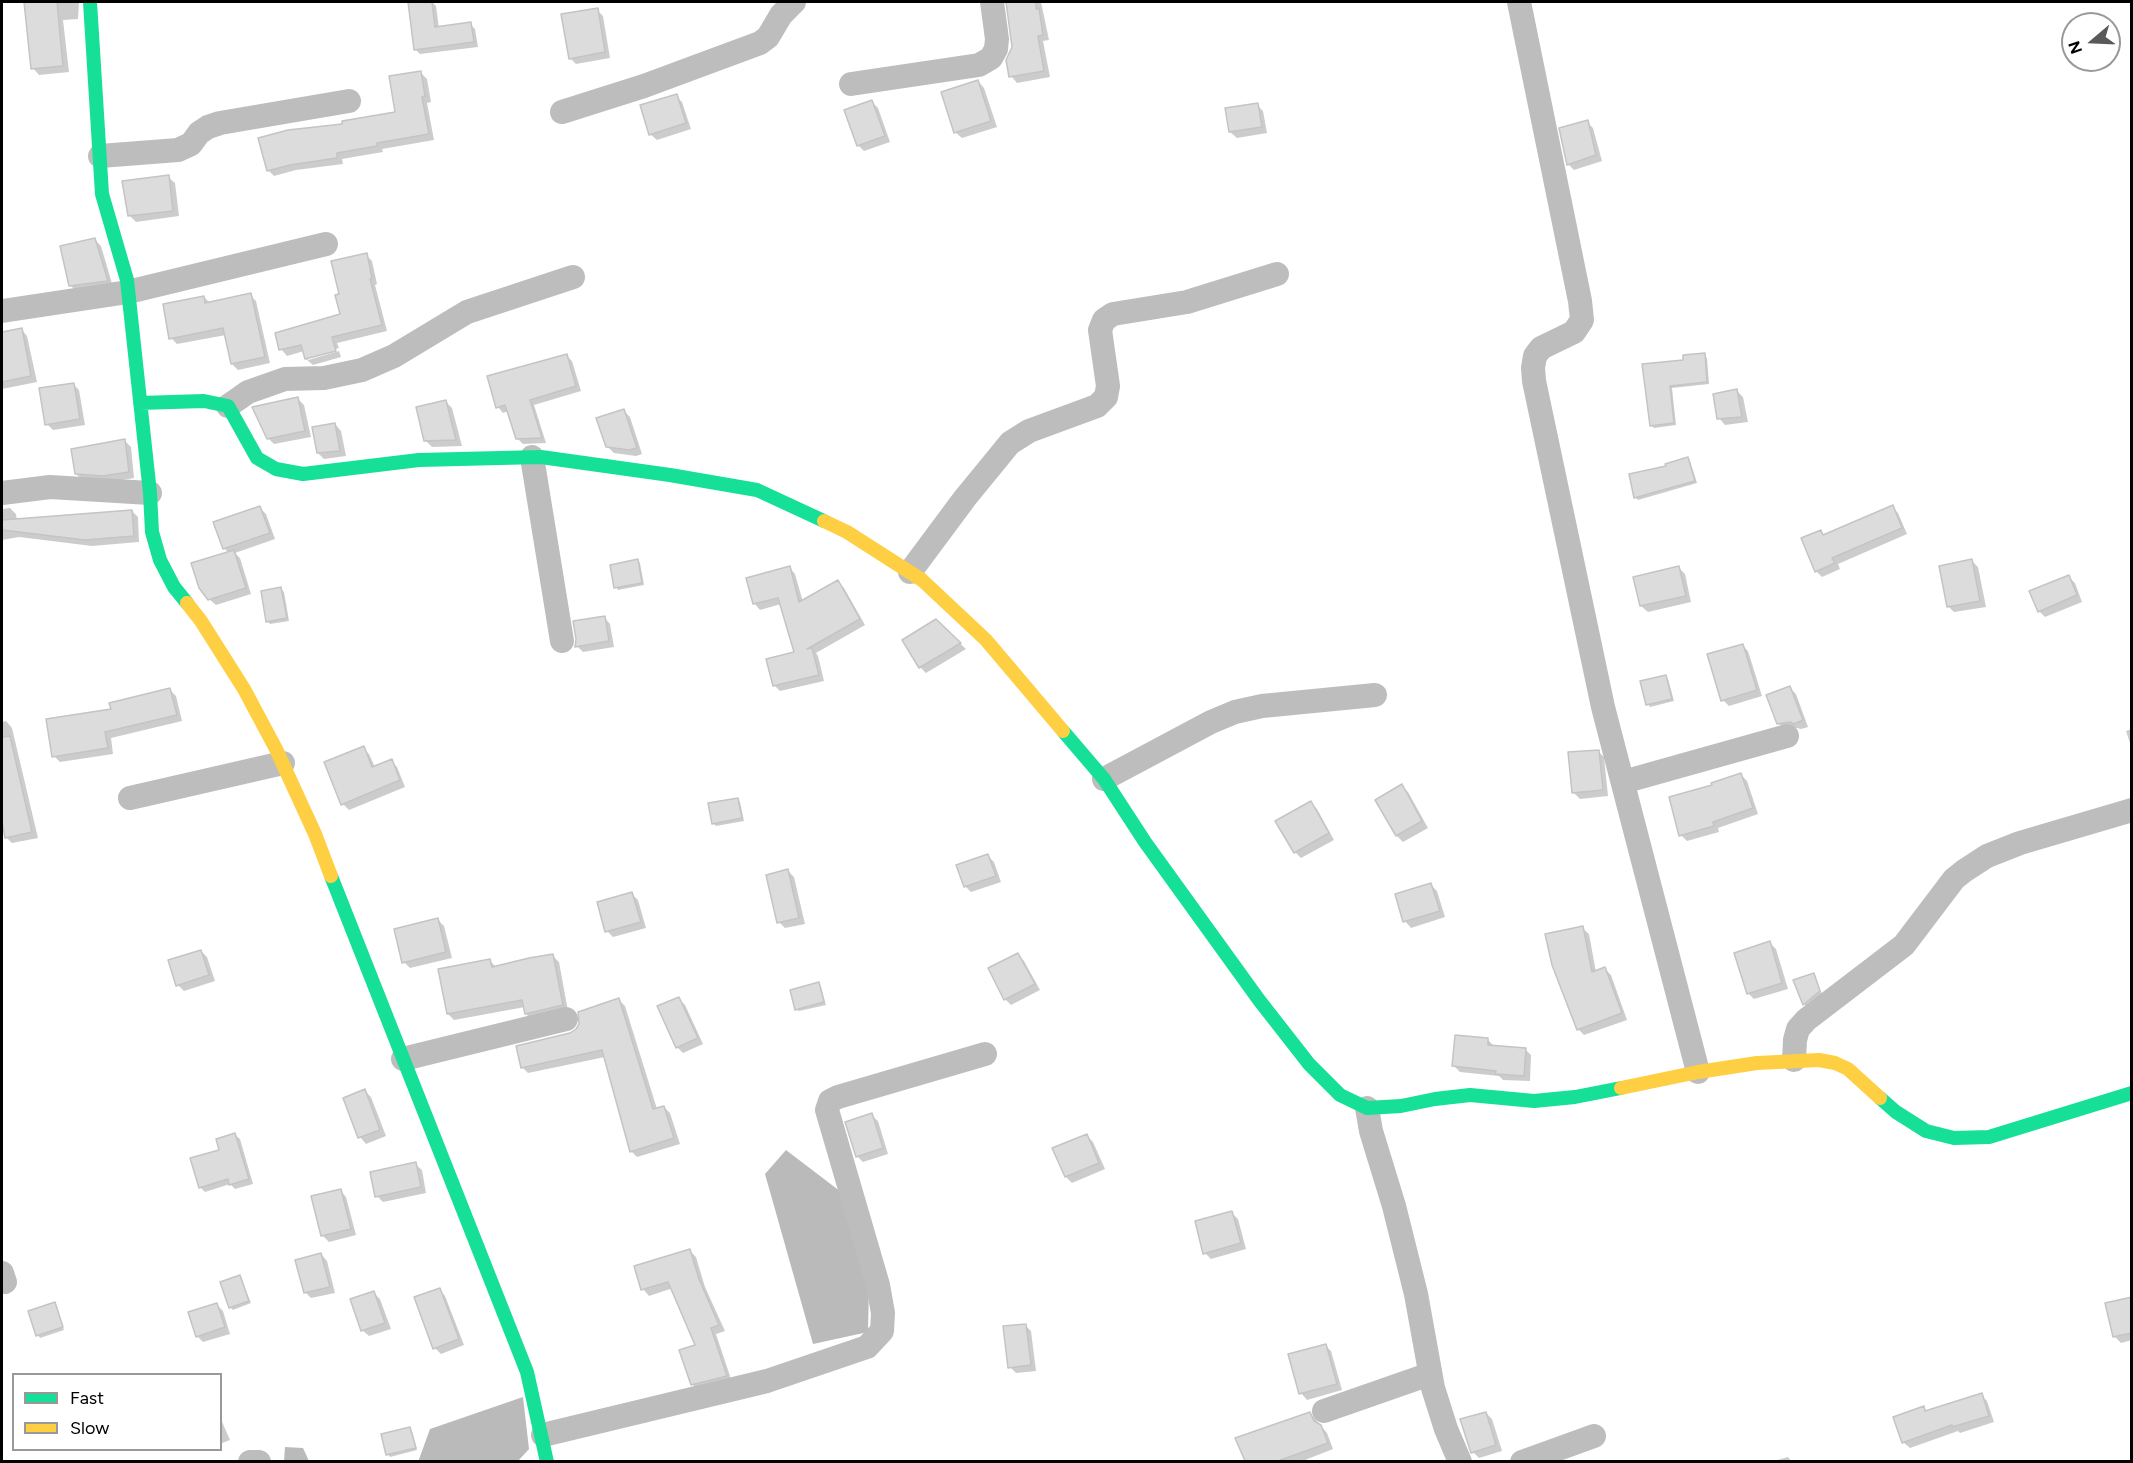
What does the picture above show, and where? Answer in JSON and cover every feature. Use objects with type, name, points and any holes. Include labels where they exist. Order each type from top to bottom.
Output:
[{"type":"street","points":[[90,2],[102,194],[127,280],[150,493],[152,532],[160,560],[174,587],[201,621],[244,688],[283,763],[315,834],[527,1372],[547,1461]]},
{"type":"street","points":[[562,112],[644,86],[760,43],[768,37],[781,15],[794,2]]},
{"type":"street","points":[[851,84],[979,65],[992,58],[997,39],[992,2]]},
{"type":"street","points":[[1519,2],[1582,320],[1574,332],[1542,348],[1535,356],[1533,375],[1603,707],[1698,1072]]},
{"type":"street","points":[[100,156],[178,150],[191,144],[199,133],[208,127],[220,123],[349,101]]},
{"type":"street","points":[[2,311],[128,292],[326,244]]},
{"type":"street","points":[[910,572],[965,498],[1010,443],[1029,431],[1097,405],[1106,397],[1108,386],[1100,330],[1104,320],[1113,314],[1187,302],[1276,274]]},
{"type":"street","points":[[228,406],[248,392],[285,379],[324,378],[362,370],[394,356],[467,312],[573,278]]},
{"type":"street","points":[[140,403],[204,401],[228,406],[257,458],[276,469],[303,474],[419,460],[532,457],[670,475],[757,490],[847,532],[922,580],[987,640],[1104,779],[1145,842],[1259,1000],[1309,1064],[1340,1095],[1367,1108],[1401,1106],[1470,1095],[1534,1101],[1575,1097],[1698,1072],[1757,1063],[1819,1060],[1835,1063],[1848,1069],[1896,1112],[1926,1131],[1954,1138],[1989,1137],[2132,1093]]},
{"type":"street","points":[[532,457],[562,641]]},
{"type":"street","points":[[2,493],[50,487],[150,493]]},
{"type":"street","points":[[1104,779],[1235,712],[1262,706],[1375,695]]},
{"type":"street","points":[[1623,782],[1787,736]]},
{"type":"street","points":[[130,798],[283,763]]},
{"type":"street","points":[[1794,1060],[1798,1029],[1806,1020],[1904,945],[1944,891],[1964,871],[1987,856],[2020,843],[2132,810]]},
{"type":"street","points":[[403,1059],[566,1019]]},
{"type":"street","points":[[543,1435],[767,1381],[867,1347],[882,1331],[883,1313],[878,1285],[827,1110],[830,1101],[985,1054]]},
{"type":"street","points":[[1367,1108],[1371,1131],[1394,1206],[1416,1294],[1430,1374],[1446,1429],[1460,1461]]},
{"type":"street","points":[[1324,1412],[1430,1374]]},
{"type":"street","points":[[1522,1461],[1594,1436]]},
{"type":"street","points":[[250,1461],[259,1461]]},
{"type":"shaded area","points":[[786,1150],[845,1195],[869,1283],[868,1332],[813,1344],[765,1174]]},
{"type":"shaded area","points":[[523,1397],[529,1449],[518,1461],[418,1462],[430,1429]]},
{"type":"shaded area","points":[[285,1447],[303,1448],[309,1461],[284,1461]]},
{"type":"building","points":[[24,2],[57,2],[63,66],[31,69]]},
{"type":"building","points":[[408,2],[432,2],[435,27],[471,22],[474,42],[414,50]]},
{"type":"building","points":[[1006,2],[1036,2],[1043,35],[1038,36],[1044,71],[1009,77],[1006,60],[1012,47]]},
{"type":"building","points":[[598,8],[605,52],[569,59],[561,14]]},
{"type":"building","points":[[421,71],[425,96],[422,97],[429,134],[337,153],[337,158],[267,171],[258,138],[288,130],[342,124],[342,121],[395,112],[389,76]]},
{"type":"building","points":[[978,80],[991,121],[954,133],[941,92]]},
{"type":"building","points":[[677,94],[686,123],[649,135],[640,105]]},
{"type":"building","points":[[872,100],[885,136],[857,146],[844,110]]},
{"type":"building","points":[[1258,103],[1262,127],[1229,132],[1225,108]]},
{"type":"building","points":[[1588,120],[1596,155],[1567,165],[1559,128]]},
{"type":"building","points":[[169,175],[173,211],[128,216],[122,181]]},
{"type":"building","points":[[95,238],[108,281],[69,286],[60,246]]},
{"type":"building","points":[[367,253],[372,278],[370,279],[382,325],[332,337],[336,351],[305,359],[301,345],[279,350],[275,333],[340,314],[335,295],[339,294],[331,261]]},
{"type":"building","points":[[251,293],[265,357],[231,364],[223,328],[169,339],[163,304],[204,296],[205,303]]},
{"type":"building","points":[[22,328],[31,376],[2,382],[2,332]]},
{"type":"building","points":[[1705,353],[1707,382],[1670,386],[1674,423],[1650,426],[1642,364],[1683,360],[1683,355]]},
{"type":"building","points":[[567,354],[576,386],[530,400],[542,438],[516,439],[505,405],[496,408],[487,376]]},
{"type":"building","points":[[74,383],[80,419],[45,425],[39,388]]},
{"type":"building","points":[[1737,389],[1742,417],[1717,419],[1713,394]]},
{"type":"building","points":[[298,397],[305,431],[267,439],[252,407]]},
{"type":"building","points":[[446,400],[456,440],[424,441],[416,407]]},
{"type":"building","points":[[624,409],[637,448],[629,450],[606,447],[596,418]]},
{"type":"building","points":[[335,423],[340,451],[317,453],[312,427]]},
{"type":"building","points":[[125,439],[129,472],[103,476],[75,474],[71,449]]},
{"type":"building","points":[[1688,457],[1695,481],[1634,498],[1629,474],[1666,466],[1665,464]]},
{"type":"building","points":[[1893,505],[1902,528],[1832,558],[1835,563],[1815,572],[1801,538],[1821,530],[1823,535]]},
{"type":"building","points":[[260,506],[270,533],[223,549],[213,522]]},
{"type":"building","points":[[132,510],[134,536],[85,540],[2,530],[2,520]]},
{"type":"building","points":[[234,550],[246,588],[208,600],[199,588],[191,563]]},
{"type":"building","points":[[638,559],[642,583],[614,588],[610,565]]},
{"type":"building","points":[[1972,559],[1980,601],[1947,607],[1939,566]]},
{"type":"building","points":[[790,566],[799,602],[838,580],[860,619],[807,649],[812,648],[819,675],[773,686],[766,659],[794,652],[778,598],[753,604],[746,578]]},
{"type":"building","points":[[1679,566],[1686,596],[1640,606],[1633,577]]},
{"type":"building","points":[[2069,575],[2077,595],[2038,612],[2029,591]]},
{"type":"building","points":[[281,587],[287,618],[266,622],[261,591]]},
{"type":"building","points":[[605,616],[609,641],[575,647],[573,621]]},
{"type":"building","points":[[936,619],[961,643],[919,668],[902,640]]},
{"type":"building","points":[[1743,644],[1757,690],[1721,701],[1707,654]]},
{"type":"building","points":[[1666,675],[1672,699],[1646,705],[1640,681]]},
{"type":"building","points":[[1790,686],[1803,720],[1794,724],[1790,722],[1777,724],[1766,695]]},
{"type":"building","points":[[170,688],[177,715],[105,732],[108,748],[52,757],[46,719],[111,709],[109,703]]},
{"type":"building","points":[[10,736],[32,832],[5,838],[2,822],[2,737]]},
{"type":"building","points":[[364,746],[372,767],[392,759],[400,780],[341,805],[324,762]]},
{"type":"building","points":[[1599,750],[1603,790],[1572,793],[1568,752]]},
{"type":"building","points":[[1741,773],[1753,808],[1713,822],[1714,826],[1679,836],[1669,797],[1712,785],[1711,783]]},
{"type":"building","points":[[1402,784],[1422,821],[1396,836],[1375,800]]},
{"type":"building","points":[[738,798],[742,818],[712,824],[708,803]]},
{"type":"building","points":[[1311,801],[1329,833],[1294,853],[1275,821]]},
{"type":"building","points":[[988,854],[996,876],[964,887],[956,865]]},
{"type":"building","points":[[788,869],[799,918],[777,923],[766,875]]},
{"type":"building","points":[[1431,883],[1440,911],[1403,922],[1395,894]]},
{"type":"building","points":[[632,892],[641,922],[605,932],[597,902]]},
{"type":"building","points":[[438,918],[446,952],[402,963],[394,929]]},
{"type":"building","points":[[1583,926],[1592,972],[1605,967],[1622,1013],[1577,1030],[1552,965],[1545,934]]},
{"type":"building","points":[[1770,941],[1782,983],[1747,994],[1734,953]]},
{"type":"building","points":[[201,950],[209,975],[176,986],[168,960]]},
{"type":"building","points":[[1018,953],[1035,984],[1004,1000],[988,968]]},
{"type":"building","points":[[553,954],[563,1005],[525,1014],[522,1000],[447,1014],[438,969],[490,959],[492,967]]},
{"type":"building","points":[[1814,973],[1820,991],[1803,1005],[1793,980]]},
{"type":"building","points":[[819,982],[824,1002],[795,1010],[790,990]]},
{"type":"building","points":[[679,997],[698,1038],[676,1048],[657,1006]]},
{"type":"building","points":[[619,998],[653,1109],[664,1106],[674,1138],[630,1152],[602,1050],[521,1068],[516,1046],[570,1033],[579,1024],[578,1012]]},
{"type":"building","points":[[1455,1035],[1488,1038],[1488,1045],[1526,1048],[1524,1076],[1495,1074],[1496,1071],[1452,1066]]},
{"type":"building","points":[[365,1089],[380,1130],[358,1138],[343,1098]]},
{"type":"building","points":[[872,1113],[883,1148],[856,1157],[845,1122]]},
{"type":"building","points":[[235,1133],[249,1179],[229,1185],[228,1179],[199,1188],[190,1158],[219,1150],[216,1139]]},
{"type":"building","points":[[1087,1134],[1099,1163],[1065,1177],[1052,1148]]},
{"type":"building","points":[[416,1162],[421,1187],[375,1197],[370,1172]]},
{"type":"building","points":[[341,1189],[351,1229],[321,1236],[311,1196]]},
{"type":"building","points":[[1232,1211],[1241,1243],[1203,1254],[1195,1221]]},
{"type":"building","points":[[690,1249],[699,1279],[719,1325],[711,1328],[727,1376],[691,1385],[679,1350],[695,1345],[668,1282],[641,1290],[634,1266]]},
{"type":"building","points":[[321,1253],[330,1287],[304,1293],[295,1260]]},
{"type":"building","points":[[240,1275],[249,1301],[229,1308],[220,1282]]},
{"type":"building","points":[[440,1288],[459,1339],[433,1349],[414,1297]]},
{"type":"building","points":[[374,1291],[385,1323],[361,1331],[350,1299]]},
{"type":"building","points":[[2132,1297],[2132,1333],[2113,1337],[2105,1303]]},
{"type":"building","points":[[55,1302],[63,1327],[36,1336],[28,1311]]},
{"type":"building","points":[[217,1303],[225,1327],[196,1337],[188,1312]]},
{"type":"building","points":[[1026,1324],[1031,1365],[1008,1368],[1003,1326]]},
{"type":"building","points":[[1326,1344],[1337,1384],[1299,1394],[1288,1354]]},
{"type":"building","points":[[1982,1393],[1989,1416],[1952,1427],[1952,1425],[1902,1443],[1893,1417],[1924,1406],[1925,1411]]},
{"type":"building","points":[[1310,1412],[1314,1421],[1321,1425],[1328,1443],[1278,1461],[1245,1461],[1235,1438]]},
{"type":"building","points":[[1486,1412],[1496,1445],[1471,1453],[1460,1419]]},
{"type":"building","points":[[410,1427],[416,1448],[386,1455],[381,1434]]},
{"type":"traffic: fast","points":[[90,2],[102,194],[127,280],[150,493],[152,532],[160,560],[174,587],[187,603]]},
{"type":"traffic: fast","points":[[140,403],[204,401],[228,406],[257,458],[276,469],[303,474],[419,460],[541,457],[757,490],[824,521]]},
{"type":"traffic: fast","points":[[1063,731],[1104,779],[1145,842],[1259,1000],[1309,1064],[1340,1095],[1367,1108],[1401,1106],[1470,1095],[1534,1101],[1575,1097],[1621,1088]]},
{"type":"traffic: fast","points":[[331,876],[527,1372],[547,1462]]},
{"type":"traffic: fast","points":[[1880,1098],[1896,1112],[1926,1131],[1954,1138],[1989,1137],[2132,1093]]},
{"type":"traffic: slow","points":[[824,521],[847,532],[922,580],[986,640],[1063,731]]},
{"type":"traffic: slow","points":[[187,603],[244,689],[276,749],[315,834],[331,876]]},
{"type":"traffic: slow","points":[[1621,1088],[1698,1072],[1757,1063],[1819,1060],[1835,1063],[1848,1069],[1880,1098]]}]
